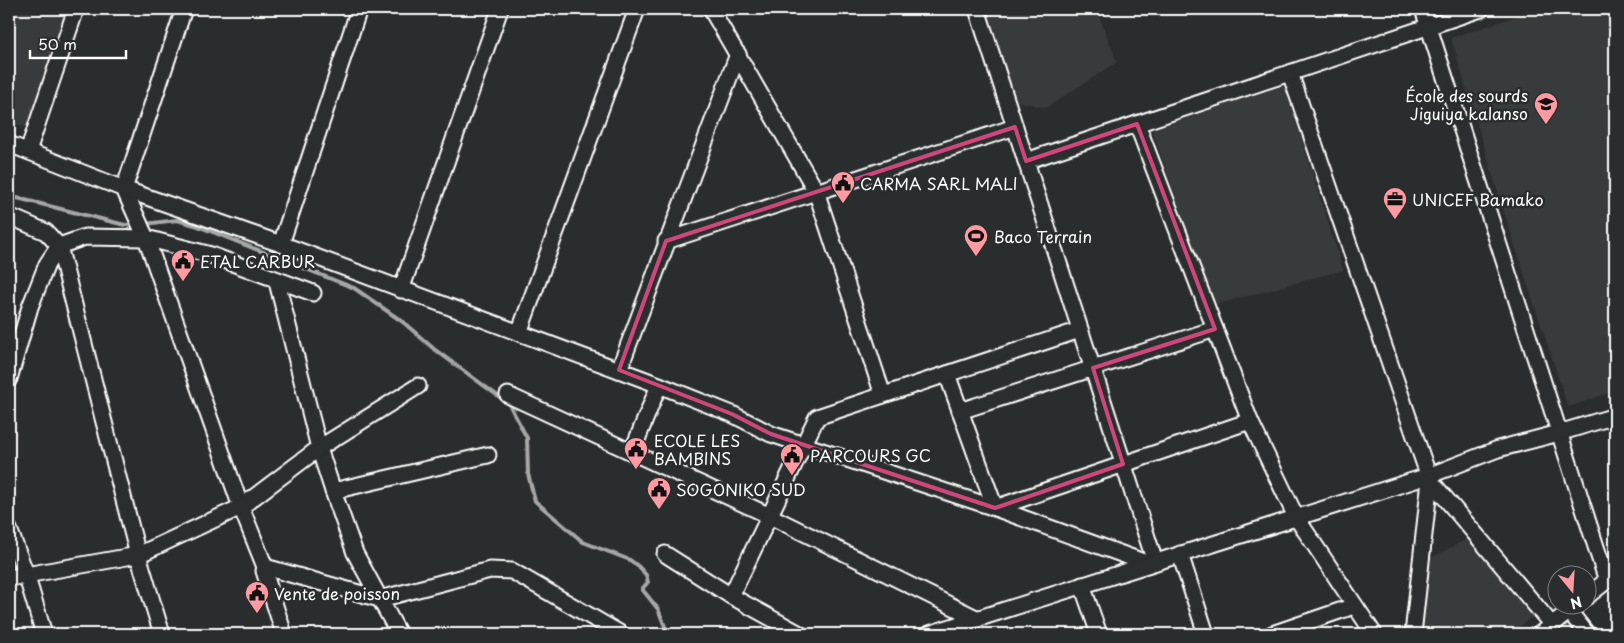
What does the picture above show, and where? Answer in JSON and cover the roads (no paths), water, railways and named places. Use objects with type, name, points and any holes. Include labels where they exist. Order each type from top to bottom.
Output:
[{"type":"street","points":[[28,151],[76,9]]},
{"type":"street","points":[[184,9],[126,193],[146,238],[241,507],[265,567],[264,571],[284,634]]},
{"type":"street","points":[[281,244],[359,9]]},
{"type":"street","points":[[401,290],[500,9]]},
{"type":"street","points":[[519,333],[637,9]]},
{"type":"street","points":[[711,9],[816,191],[883,396]]},
{"type":"street","points":[[977,9],[1093,368],[1152,563]]},
{"type":"street","points":[[1423,9],[1559,434],[1611,578],[1596,589]]},
{"type":"street","points":[[1026,161],[1481,9]]},
{"type":"street","points":[[619,370],[738,54]]},
{"type":"street","points":[[1290,73],[1428,478],[1552,624]]},
{"type":"street","points":[[1137,124],[1250,421],[1296,517],[1374,634]]},
{"type":"street","points":[[666,241],[1015,127]]},
{"type":"street","points":[[9,144],[126,193],[281,244],[659,384],[732,414],[771,434],[995,508],[1152,563]]},
{"type":"street","points":[[9,216],[46,232],[59,246],[138,555],[162,634]]},
{"type":"street","points":[[9,379],[30,307],[47,264],[59,246],[85,238],[146,238],[211,256],[277,282],[312,293]]},
{"type":"street","points":[[277,282],[319,448],[333,491],[355,553],[398,634]]},
{"type":"street","points":[[960,411],[1215,329]]},
{"type":"street","points":[[731,596],[817,417],[1080,330]]},
{"type":"street","points":[[947,374],[995,508]]},
{"type":"street","points":[[632,452],[659,384]]},
{"type":"street","points":[[9,578],[138,555],[241,507],[319,448],[418,386]]},
{"type":"street","points":[[508,395],[770,516],[978,619]]},
{"type":"street","points":[[929,634],[1296,517],[1428,478],[1498,449],[1559,434],[1615,416]]},
{"type":"street","points":[[995,508],[1250,421]]},
{"type":"street","points":[[333,491],[488,455]]},
{"type":"street","points":[[1413,634],[1428,478]]},
{"type":"street","points":[[9,529],[26,574],[44,634]]},
{"type":"street","points":[[665,554],[731,596],[800,634]]},
{"type":"street","points":[[1180,554],[1206,634]]},
{"type":"street","points":[[265,567],[380,599],[490,570],[512,571],[621,634]]},
{"type":"street","points":[[1082,586],[1098,634]]},
{"type":"street","points":[[1272,634],[1306,629],[1354,606]]},
{"type":"street","points":[[1540,634],[1562,616]]},
{"type":"street","points":[[1577,616],[1587,634]]},
{"type":"waterway","points":[[9,196],[125,225],[135,224]]},
{"type":"waterway","points":[[145,224],[177,220],[195,225],[354,288],[403,322],[434,349],[509,404],[527,438],[528,474],[535,501],[583,542],[630,560],[639,567],[646,575],[648,582],[642,589],[658,609],[668,634]]},
{"type":"place","name":"École des sourds Jiguiya kalanso","points":[[1546,125]]},
{"type":"place","name":"CARMA SARL MALI","points":[[843,204]]},
{"type":"place","name":"UNICEF Bamako","points":[[1395,220]]},
{"type":"place","name":"Baco Terrain","points":[[976,257]]},
{"type":"place","name":"ETAL CARBUR","points":[[183,282]]},
{"type":"place","name":"ECOLE LES BAMBINS","points":[[636,470]]},
{"type":"place","name":"PARCOURS GC","points":[[792,476]]},
{"type":"place","name":"SOGONIKO SUD","points":[[659,510]]},
{"type":"place","name":"Vente de poisson","points":[[257,614]]}]
